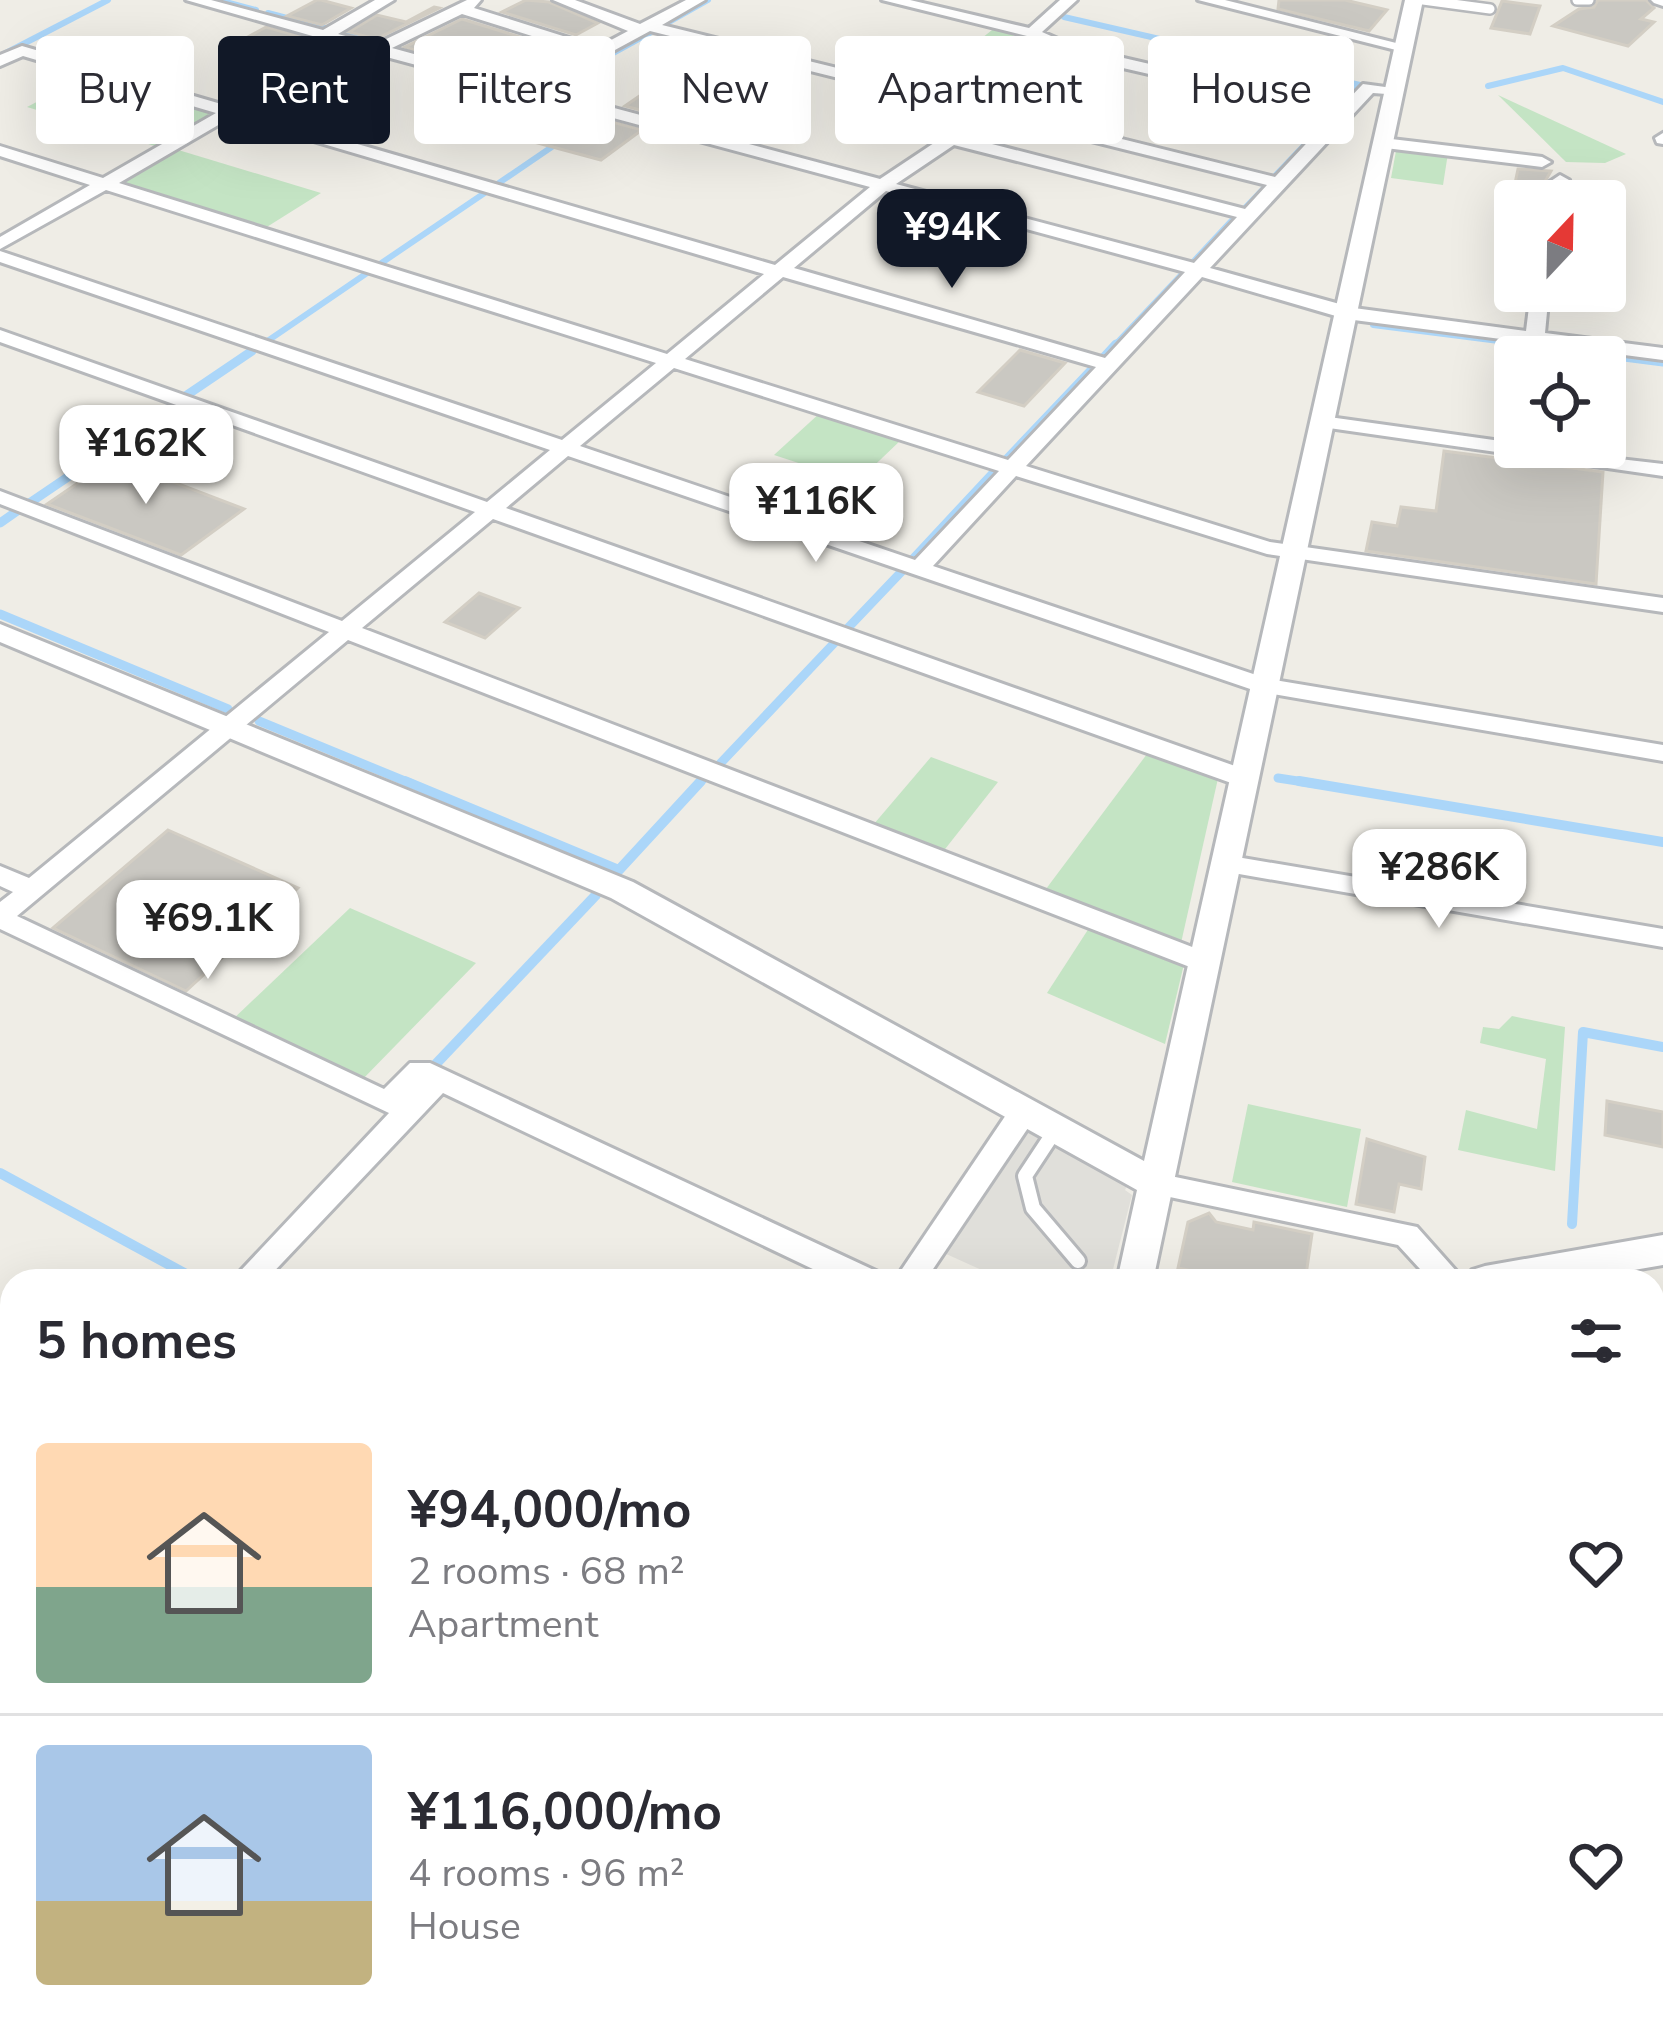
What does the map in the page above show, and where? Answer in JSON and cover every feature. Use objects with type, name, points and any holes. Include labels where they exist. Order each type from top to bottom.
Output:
[{"type":"street","points":[[194,0],[330,36]]},
{"type":"street","points":[[253,16],[282,0]]},
{"type":"street","points":[[326,35],[386,0]]},
{"type":"street","points":[[390,43],[478,0]]},
{"type":"street","points":[[561,0],[645,28],[835,73]]},
{"type":"street","points":[[615,44],[697,0]]},
{"type":"street","points":[[890,0],[1038,36]]},
{"type":"street","points":[[1032,33],[1069,0]]},
{"type":"street","points":[[1206,0],[1403,47]]},
{"type":"street","points":[[1263,13],[1281,0]]},
{"type":"street","points":[[1138,1269],[1414,0]]},
{"type":"street","points":[[461,9],[548,36]]},
{"type":"street","points":[[0,61],[22,51],[218,108]]},
{"type":"street","points":[[1354,103],[1369,87],[1394,92]]},
{"type":"street","points":[[615,113],[1346,311],[1521,336]]},
{"type":"street","points":[[0,244],[218,117]]},
{"type":"street","points":[[1124,142],[1279,183]]},
{"type":"street","points":[[1383,143],[1541,162]]},
{"type":"street","points":[[342,144],[1109,365]]},
{"type":"street","points":[[842,1269],[420,1070],[388,1103],[0,917],[884,185],[945,144]]},
{"type":"street","points":[[972,144],[1249,215]]},
{"type":"street","points":[[918,569],[1316,144]]},
{"type":"street","points":[[0,151],[1267,548],[1663,604]]},
{"type":"street","points":[[0,256],[1264,686],[1663,753]]},
{"type":"street","points":[[0,336],[1244,778]]},
{"type":"street","points":[[1626,349],[1663,354]]},
{"type":"street","points":[[1322,422],[1663,470]]},
{"type":"street","points":[[0,496],[1204,962]]},
{"type":"street","points":[[0,632],[622,890],[1156,1184],[1407,1235],[1439,1269]]},
{"type":"street","points":[[1225,864],[1663,938]]},
{"type":"street","points":[[0,875],[31,890]]},
{"type":"street","points":[[257,1269],[439,1079]]},
{"type":"street","points":[[917,1269],[1024,1111]]},
{"type":"street","points":[[1594,1269],[1663,1250]]},
{"type":"lane","points":[[1424,0],[1490,8]]},
{"type":"lane","points":[[1577,0],[1589,0]]},
{"type":"lane","points":[[1056,1129],[1025,1176],[1033,1208],[1078,1261]]},
{"type":"shaded area","points":[[1027,1132],[1127,1186],[1125,1190],[1132,1195],[1113,1269],[979,1269],[944,1253]]},
{"type":"green space","points":[[997,26],[1018,34],[1012,36],[985,36]]},
{"type":"green space","points":[[1498,95],[1626,154],[1605,163],[1566,162]]},
{"type":"green space","points":[[194,106],[217,113],[194,126]]},
{"type":"green space","points":[[175,149],[321,193],[262,230],[116,182]]},
{"type":"green space","points":[[1396,151],[1448,153],[1443,185],[1391,178]]},
{"type":"green space","points":[[821,412],[903,438],[857,482],[774,455]]},
{"type":"green space","points":[[1150,750],[1219,774],[1181,943],[1040,897]]},
{"type":"green space","points":[[931,757],[998,782],[938,858],[868,831]]},
{"type":"green space","points":[[350,908],[476,963],[359,1083],[230,1022]]},
{"type":"green space","points":[[1091,925],[1184,964],[1165,1044],[1047,993]]},
{"type":"green space","points":[[1512,1016],[1565,1027],[1555,1171],[1458,1150],[1466,1110],[1537,1129],[1546,1059],[1480,1043],[1483,1027],[1499,1029]]},
{"type":"green space","points":[[1248,1104],[1361,1129],[1347,1207],[1232,1182]]},
{"type":"building","points":[[317,0],[351,8],[322,25],[287,16]]},
{"type":"building","points":[[526,0],[549,2],[598,23],[576,35],[502,12]]},
{"type":"building","points":[[1279,0],[1345,0],[1387,10],[1369,31],[1278,9]]},
{"type":"building","points":[[1598,0],[1646,0],[1654,8],[1641,19],[1654,22],[1628,46],[1553,26],[1579,9],[1594,7]]},
{"type":"building","points":[[1502,1],[1540,6],[1530,34],[1491,28]]},
{"type":"building","points":[[439,8],[382,36],[349,32],[377,15],[406,22]]},
{"type":"building","points":[[462,19],[517,36],[427,36]]},
{"type":"building","points":[[266,27],[298,36],[250,36]]},
{"type":"building","points":[[639,96],[639,110],[625,106]]},
{"type":"building","points":[[615,123],[639,129],[601,160],[541,144],[615,144]]},
{"type":"building","points":[[1518,169],[1551,171],[1546,180],[1516,180]]},
{"type":"building","points":[[1020,350],[1065,363],[1024,406],[978,392]]},
{"type":"building","points":[[1444,451],[1494,458],[1494,468],[1603,472],[1596,584],[1366,551],[1372,522],[1397,526],[1401,507],[1436,511]]},
{"type":"building","points":[[113,459],[244,509],[181,555],[47,504]]},
{"type":"building","points":[[479,593],[519,608],[485,638],[445,622]]},
{"type":"building","points":[[168,830],[298,888],[186,991],[53,928]]},
{"type":"building","points":[[1607,1101],[1663,1112],[1663,1147],[1605,1135]]},
{"type":"building","points":[[1367,1139],[1425,1157],[1421,1189],[1399,1184],[1394,1212],[1356,1204]]},
{"type":"building","points":[[1209,1213],[1216,1222],[1253,1230],[1254,1222],[1312,1234],[1307,1269],[1178,1268],[1188,1222]]},
{"type":"waterway","points":[[0,56],[108,0]]},
{"type":"waterway","points":[[218,0],[256,10]]},
{"type":"waterway","points":[[662,26],[708,0]]},
{"type":"waterway","points":[[268,13],[328,29]]},
{"type":"waterway","points":[[1064,17],[1148,36]]},
{"type":"waterway","points":[[615,52],[653,31]]},
{"type":"waterway","points":[[339,32],[354,36]]},
{"type":"waterway","points":[[1488,86],[1563,68],[1663,102]]},
{"type":"waterway","points":[[1354,84],[1360,85],[1354,92]]},
{"type":"waterway","points":[[496,185],[556,144]]},
{"type":"waterway","points":[[1273,178],[1305,144]]},
{"type":"waterway","points":[[1242,211],[1267,185]]},
{"type":"waterway","points":[[377,266],[489,190]]},
{"type":"waterway","points":[[1194,261],[1235,217]]},
{"type":"waterway","points":[[266,342],[370,271]]},
{"type":"waterway","points":[[1113,347],[1183,273]]},
{"type":"waterway","points":[[1373,325],[1494,340]]},
{"type":"waterway","points":[[1104,357],[1116,344]]},
{"type":"waterway","points":[[184,397],[252,351]]},
{"type":"waterway","points":[[1626,357],[1663,362]]},
{"type":"waterway","points":[[1004,462],[1095,366]]},
{"type":"waterway","points":[[28,504],[177,403]]},
{"type":"waterway","points":[[912,560],[995,471]]},
{"type":"waterway","points":[[0,523],[20,509]]},
{"type":"waterway","points":[[845,631],[904,569]]},
{"type":"waterway","points":[[0,614],[228,709]]},
{"type":"waterway","points":[[716,768],[838,639]]},
{"type":"waterway","points":[[259,721],[412,784]]},
{"type":"waterway","points":[[701,781],[705,777]]},
{"type":"waterway","points":[[1278,778],[1316,784]]},
{"type":"waterway","points":[[405,781],[619,870],[701,781]]},
{"type":"waterway","points":[[698,784],[701,781]]},
{"type":"waterway","points":[[1299,781],[1316,784]]},
{"type":"waterway","points":[[1316,784],[1663,842]]},
{"type":"waterway","points":[[434,1066],[596,895]]},
{"type":"waterway","points":[[1572,1224],[1583,1032],[1663,1047]]},
{"type":"waterway","points":[[0,1173],[177,1269]]}]
